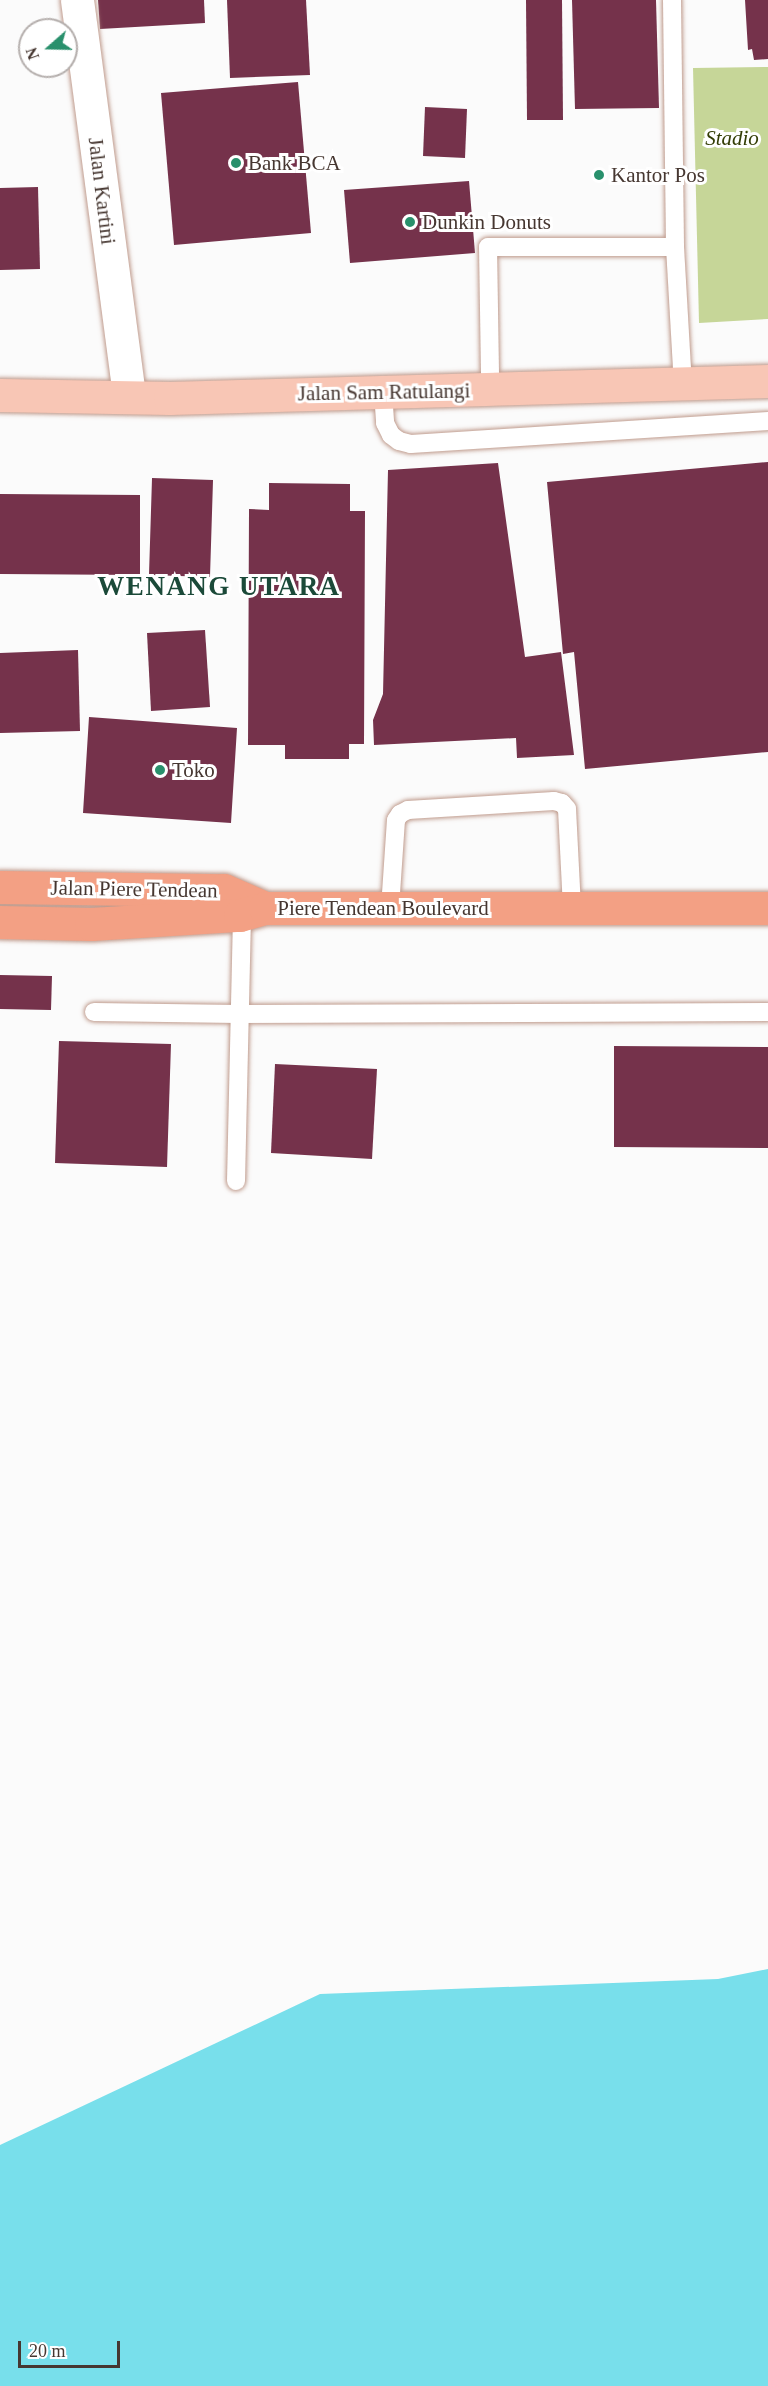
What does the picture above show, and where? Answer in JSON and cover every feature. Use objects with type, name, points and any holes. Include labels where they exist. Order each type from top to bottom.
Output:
[{"type":"highway","name":"Jalan Piere Tendean","points":[[0,887],[224,890],[250,906]]},
{"type":"highway","name":"Piere Tendean Boulevard","points":[[0,922],[91,924],[250,906],[768,908]]},
{"type":"main road","name":"Jalan Sam Ratulangi","points":[[0,380],[127,382],[768,367]]},
{"type":"main road","name":"Jalan Sam Ratulangi","points":[[0,395],[170,398],[384,407],[768,381]]},
{"type":"street","name":"Jalan Kartini","points":[[77,0],[127,382]]},
{"type":"lane","points":[[672,0],[675,247],[682,369]]},
{"type":"lane","points":[[490,373],[488,247],[675,247]]},
{"type":"lane","points":[[384,407],[391,435],[399,441],[411,444],[768,422]]},
{"type":"lane","points":[[390,908],[395,826],[400,814],[408,810],[554,801],[562,803],[567,809],[572,908]]},
{"type":"lane","points":[[236,1181],[238,1014],[250,906]]},
{"type":"lane","points":[[94,1012],[238,1014],[768,1012]]},
{"type":"green space","name":"Stadio","points":[[768,67],[768,319],[699,323],[693,68]]},
{"type":"water","points":[[768,1969],[768,2386],[0,2386],[0,2145],[320,1994],[718,1979]]},
{"type":"building","points":[[98,0],[204,0],[205,23],[100,29]]},
{"type":"building","points":[[227,0],[306,0],[310,75],[230,78]]},
{"type":"building","points":[[526,0],[562,0],[563,120],[527,120]]},
{"type":"building","points":[[572,0],[656,0],[659,108],[575,109]]},
{"type":"building","points":[[745,0],[768,0],[768,59],[754,60],[752,49],[748,50]]},
{"type":"building","name":"Bank BCA","points":[[298,82],[311,233],[174,245],[161,93]]},
{"type":"building","points":[[425,107],[467,109],[465,158],[423,156]]},
{"type":"building","name":"Dunkin Donuts","points":[[469,181],[475,253],[350,263],[344,190]]},
{"type":"building","points":[[38,187],[40,269],[0,270],[0,188]]},
{"type":"building","points":[[768,462],[768,752],[585,769],[574,652],[563,654],[547,482]]},
{"type":"building","points":[[498,463],[525,657],[561,652],[574,755],[517,758],[516,738],[374,745],[373,720],[383,694],[388,470]]},
{"type":"building","points":[[152,478],[213,480],[210,577],[149,575]]},
{"type":"building","points":[[269,483],[350,484],[350,511],[365,511],[364,744],[349,744],[349,759],[285,759],[285,745],[248,745],[249,509],[269,510]]},
{"type":"building","points":[[0,494],[140,495],[140,575],[0,574]]},
{"type":"building","name":"Toko","points":[[205,630],[210,707],[151,711],[147,633]]},
{"type":"building","points":[[78,650],[80,731],[0,733],[0,653]]},
{"type":"building","name":"Toko","points":[[89,717],[237,728],[231,823],[83,813]]},
{"type":"building","points":[[0,975],[52,976],[51,1010],[0,1009]]},
{"type":"building","points":[[59,1041],[171,1044],[167,1167],[55,1163]]},
{"type":"building","points":[[614,1046],[768,1047],[768,1148],[614,1147]]},
{"type":"building","points":[[275,1064],[377,1069],[372,1159],[271,1153]]},
{"type":"place","name":"Bank BCA","points":[[236,163]]},
{"type":"place","name":"Kantor Pos","points":[[599,175]]},
{"type":"place","name":"Dunkin Donuts","points":[[410,222]]},
{"type":"place","name":"Toko","points":[[160,770]]},
{"type":"district","name":"WENANG UTARA","points":[[219,587]]}]
